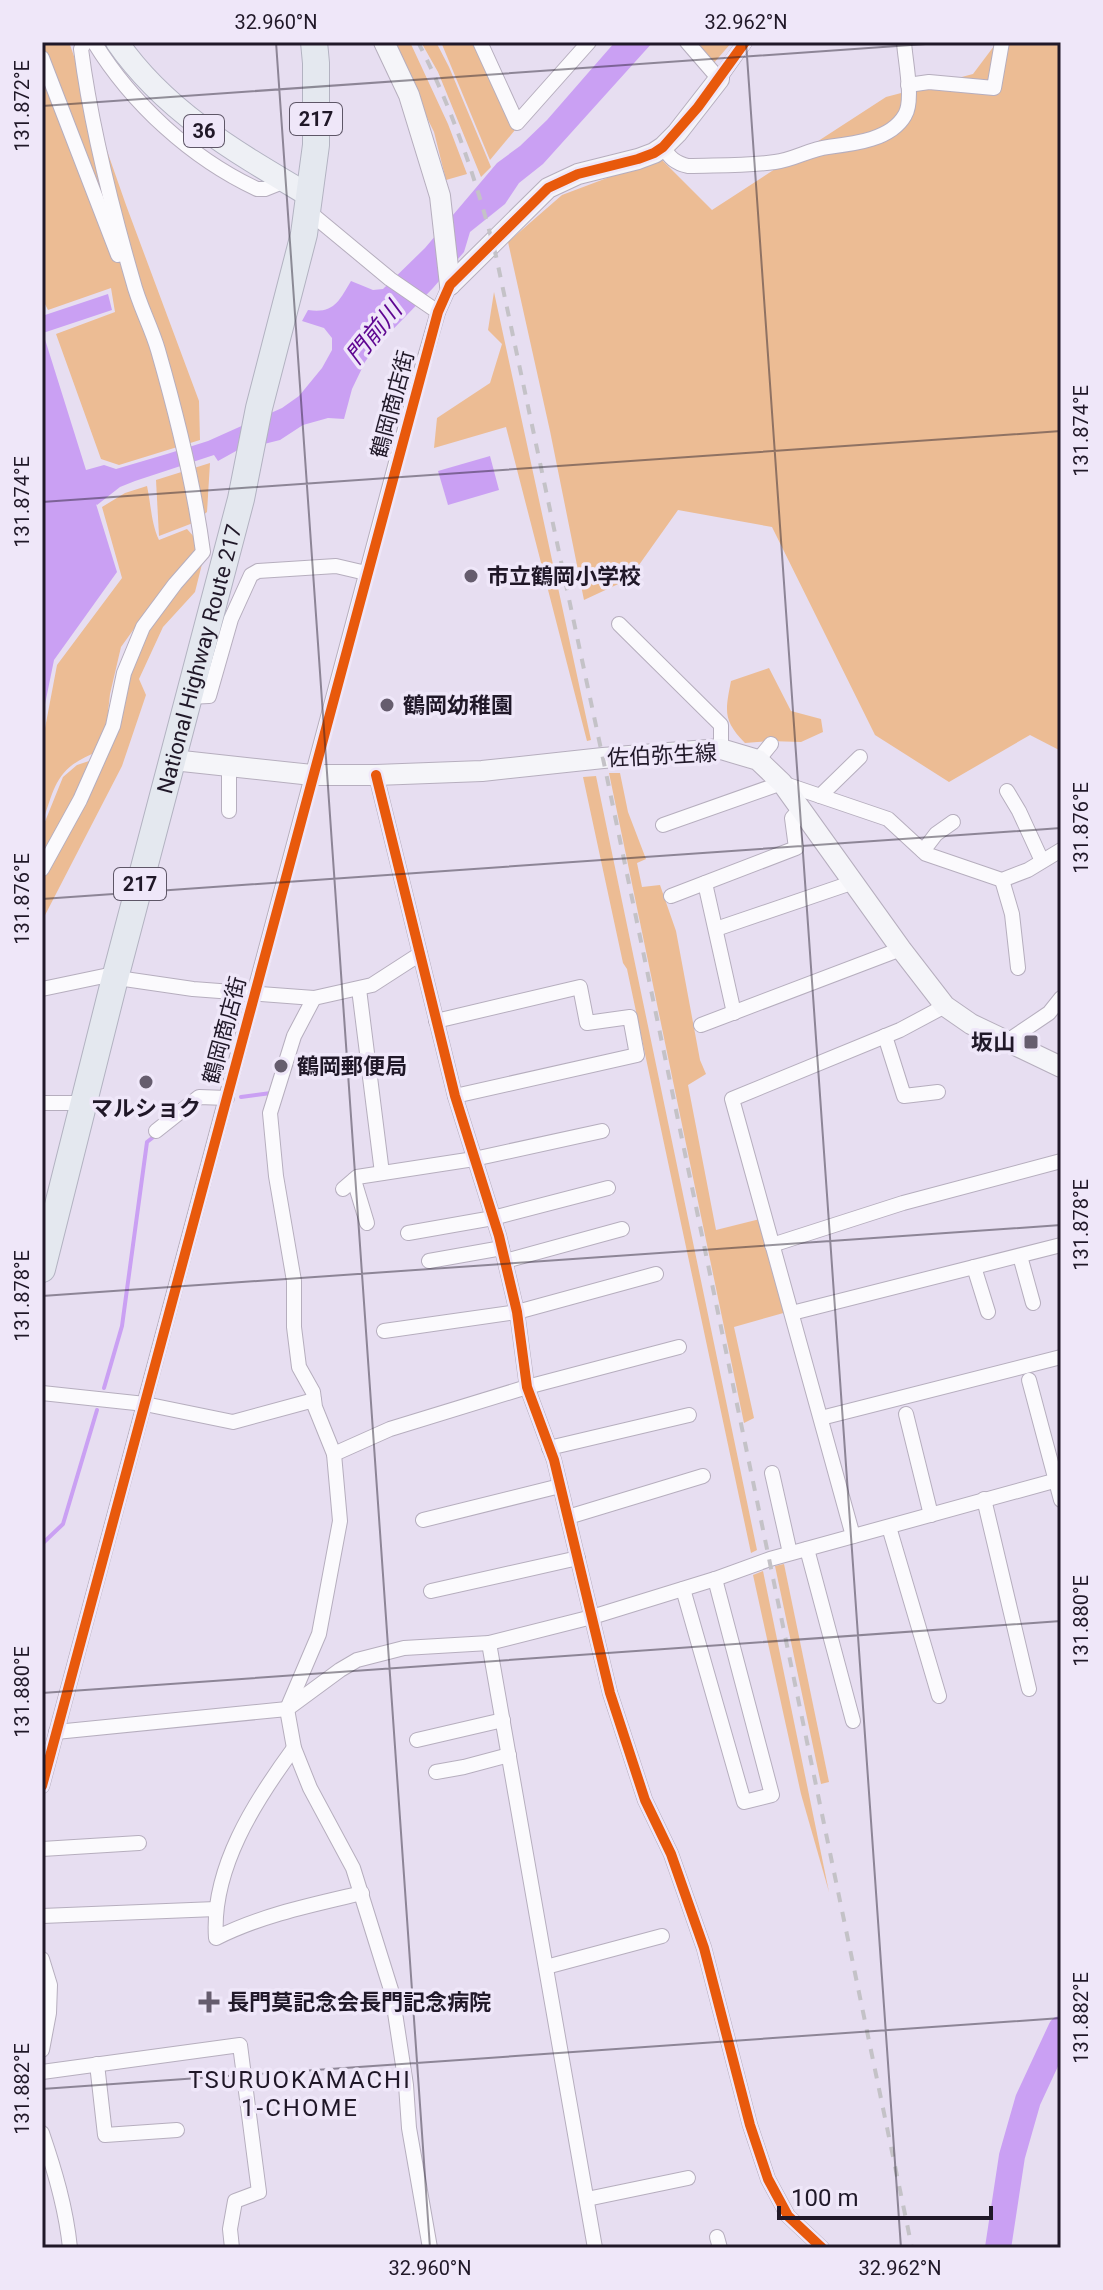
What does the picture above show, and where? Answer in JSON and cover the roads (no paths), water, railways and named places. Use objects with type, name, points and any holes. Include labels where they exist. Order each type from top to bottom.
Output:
[{"type":"highway","name":"National Highway Route 217","points":[[42,1269],[241,499],[259,408],[299,256],[316,145],[314,42]]},
{"type":"main road","name":"36","points":[[117,42],[146,78],[196,124],[285,181],[309,204]]},
{"type":"main road","points":[[384,42],[409,95],[440,196],[450,279]]},
{"type":"main road","points":[[450,279],[548,188],[578,174],[638,159],[663,147],[719,79]]},
{"type":"main road","name":"佐伯弥生線","points":[[173,760],[312,775],[376,775],[482,771],[721,749],[764,752],[782,783],[945,1006],[971,1024],[1058,1069]]},
{"type":"street","points":[[42,869],[80,800],[113,726],[124,673],[143,627],[203,552],[181,435],[157,346],[135,289],[96,134],[82,58],[81,49],[85,42]]},
{"type":"street","points":[[94,42],[125,86],[182,141],[257,189],[285,181]]},
{"type":"street","points":[[480,42],[517,123],[589,42]]},
{"type":"street","points":[[687,42],[719,79],[745,42]]},
{"type":"street","points":[[663,147],[678,164],[688,166],[776,162],[825,147],[864,143],[892,128],[905,116],[909,101],[904,42]]},
{"type":"street","points":[[908,85],[929,82],[994,88],[1002,42]]},
{"type":"street","points":[[42,58],[130,285],[135,289]]},
{"type":"street","points":[[309,204],[390,279],[432,308]]},
{"type":"street","name":"鶴岡商店街","points":[[42,1786],[366,573],[432,308],[450,279]]},
{"type":"street","points":[[188,697],[209,696],[231,619],[251,575],[258,571],[336,566],[366,573]]},
{"type":"street","points":[[619,624],[721,725],[721,749]]},
{"type":"street","points":[[820,796],[860,757]]},
{"type":"street","points":[[229,766],[229,811]]},
{"type":"street","points":[[376,775],[455,1096],[503,1254],[517,1312],[527,1387],[560,1486],[610,1693],[645,1800],[671,1854],[704,1948],[750,2125],[768,2179],[788,2216],[822,2248]]},
{"type":"street","points":[[663,825],[782,783],[888,819],[926,854],[1002,880],[1028,870],[1061,850]]},
{"type":"street","points":[[1007,791],[1042,861]]},
{"type":"street","points":[[671,896],[796,848],[792,818],[801,808]]},
{"type":"street","points":[[923,851],[936,834],[953,822]]},
{"type":"street","points":[[1002,880],[1012,914],[1018,968]]},
{"type":"street","points":[[716,929],[854,882]]},
{"type":"street","points":[[705,883],[734,1013]]},
{"type":"street","points":[[701,1025],[901,949]]},
{"type":"street","points":[[42,989],[104,976],[193,989],[314,998],[372,985],[420,954]]},
{"type":"street","points":[[436,1021],[580,987],[587,1023],[630,1017],[637,1055],[455,1096]]},
{"type":"street","points":[[359,989],[382,1173]]},
{"type":"street","points":[[314,998],[294,1036],[270,1113],[276,1176],[294,1281],[294,1327],[299,1367],[313,1392],[334,1454],[340,1521],[319,1634],[287,1709],[294,1748],[310,1788],[353,1868],[392,1993],[409,2128],[430,2248]]},
{"type":"street","points":[[1006,1042],[1049,1013],[1061,998]]},
{"type":"street","points":[[853,1536],[732,1099],[885,1036],[945,1006]]},
{"type":"street","points":[[885,1036],[904,1096],[938,1092]]},
{"type":"street","points":[[156,1131],[199,1097],[227,1098]]},
{"type":"street","points":[[42,1103],[84,1103]]},
{"type":"street","points":[[367,1223],[349,1184],[357,1177],[474,1159],[602,1131]]},
{"type":"street","points":[[772,1245],[903,1203],[1061,1161]]},
{"type":"street","points":[[408,1233],[493,1218],[608,1188]]},
{"type":"street","points":[[429,1261],[503,1254],[622,1229]]},
{"type":"street","points":[[792,1313],[1061,1245]]},
{"type":"street","points":[[1020,1256],[1033,1303]]},
{"type":"street","points":[[974,1267],[988,1312]]},
{"type":"street","points":[[384,1331],[517,1312],[656,1274]]},
{"type":"street","points":[[334,1454],[390,1429],[527,1387],[679,1347]]},
{"type":"street","points":[[821,1418],[1061,1357]]},
{"type":"street","points":[[1029,1380],[1061,1500]]},
{"type":"street","points":[[42,1393],[145,1404],[233,1422],[314,1400]]},
{"type":"street","points":[[906,1414],[931,1515]]},
{"type":"street","points":[[549,1448],[689,1415]]},
{"type":"street","points":[[772,1473],[790,1553]]},
{"type":"street","points":[[568,1517],[703,1476]]},
{"type":"street","points":[[56,1732],[287,1709],[357,1660],[404,1648],[489,1643],[592,1617],[790,1553],[1058,1480]]},
{"type":"street","points":[[423,1520],[560,1486]]},
{"type":"street","points":[[984,1499],[1029,1689]]},
{"type":"street","points":[[889,1527],[939,1696]]},
{"type":"street","points":[[807,1549],[853,1721]]},
{"type":"street","points":[[431,1591],[578,1558]]},
{"type":"street","points":[[683,1589],[744,1802],[772,1795],[715,1579]]},
{"type":"street","points":[[489,1643],[595,2248]]},
{"type":"street","points":[[417,1740],[503,1720]]},
{"type":"street","points":[[294,1748],[271,1779],[242,1831],[221,1879],[214,1919],[216,1938],[247,1922],[362,1893]]},
{"type":"street","points":[[436,1772],[509,1755]]},
{"type":"street","points":[[42,1849],[139,1843]]},
{"type":"street","points":[[42,1916],[216,1909]]},
{"type":"street","points":[[546,1967],[662,1936]]},
{"type":"street","points":[[42,1959],[50,1985],[49,2013],[42,2050]]},
{"type":"street","points":[[42,2072],[240,2045],[259,2192],[235,2201],[230,2229],[232,2248]]},
{"type":"street","points":[[97,2064],[105,2135],[177,2130]]},
{"type":"street","points":[[42,2133],[58,2179],[70,2248]]},
{"type":"street","points":[[587,2199],[688,2178]]},
{"type":"water","name":"門前川","points":[[615,42],[653,42],[543,164],[519,183],[505,204],[470,232],[464,252],[374,349],[352,389],[344,419],[328,418],[303,425],[280,440],[236,451],[218,461],[214,455],[135,481],[120,487],[96,504],[117,572],[54,660],[42,719],[42,316],[108,294],[112,310],[43,333],[86,470],[104,465],[116,469],[167,454],[208,441],[282,408],[299,396],[332,350],[332,338],[324,328],[302,321],[308,310],[330,308],[351,281],[373,290],[383,289],[425,248],[497,163],[547,120]]},
{"type":"water","points":[[490,456],[499,490],[448,505],[438,471]]},
{"type":"waterway","points":[[241,1097],[271,1093]]},
{"type":"waterway","points":[[104,1388],[122,1326],[147,1142],[156,1135]]},
{"type":"waterway","points":[[42,1544],[63,1524],[97,1410]]},
{"type":"waterway","points":[[998,2248],[1012,2156],[1028,2100],[1061,2029]]},
{"type":"railway","points":[[418,42],[463,147],[496,256],[912,2248]]},
{"type":"place","name":"市立鶴岡小学校","points":[[471,576]]},
{"type":"place","name":"鶴岡幼稚園","points":[[387,705]]},
{"type":"place","name":"坂山","points":[[1031,1042]]},
{"type":"place","name":"鶴岡郵便局","points":[[281,1066]]},
{"type":"place","name":"マルショク","points":[[146,1082]]},
{"type":"place","name":"長門莫記念会長門記念病院","points":[[209,2002]]},
{"type":"district","name":"TSURUOKAMACHI 1-CHOME","points":[[300,2094]]}]
